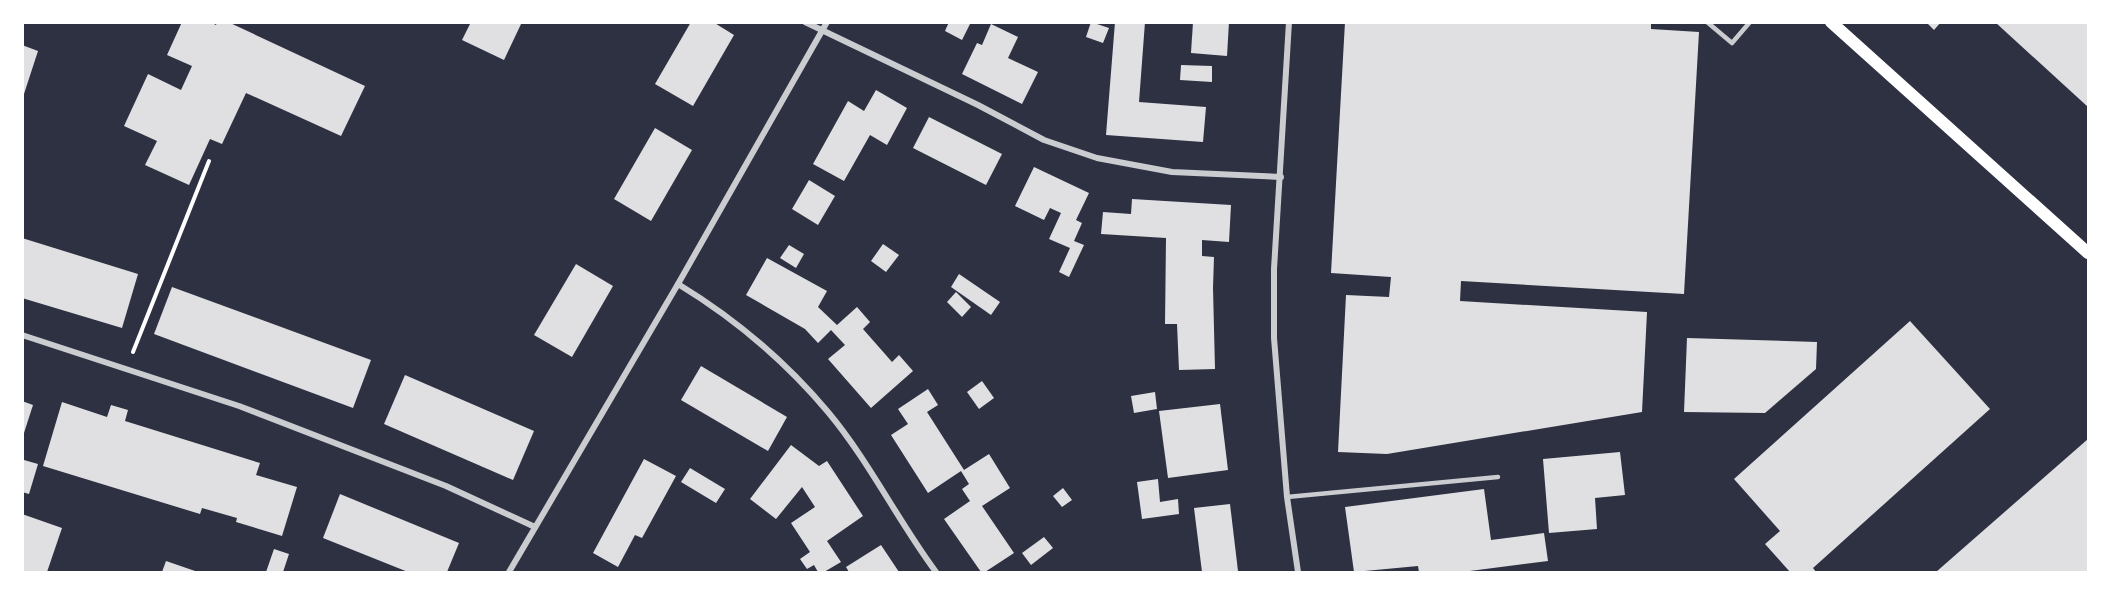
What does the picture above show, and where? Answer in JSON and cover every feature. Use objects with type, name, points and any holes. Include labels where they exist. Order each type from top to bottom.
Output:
[{"type":"main road","points":[[1831,22],[2088,253]]},
{"type":"street","points":[[805,22],[978,105],[1044,140],[1097,158],[1172,172],[1281,177]]},
{"type":"street","points":[[509,573],[678,284],[827,22]]},
{"type":"street","points":[[1289,22],[1274,269],[1274,338],[1287,497],[1298,573]]},
{"type":"street","points":[[678,284],[752,335],[828,412],[936,573]]},
{"type":"street","points":[[22,335],[239,406],[350,447],[446,486],[534,527]]},
{"type":"lane","points":[[1707,22],[1732,44],[1750,22]]},
{"type":"lane","points":[[1287,497],[1498,477]]},
{"type":"path","points":[[127,369],[209,161]]},
{"type":"building","points":[[182,22],[210,22],[216,25],[217,22],[228,22],[365,86],[341,136],[246,93],[222,144],[210,139],[189,185],[145,165],[157,141],[124,126],[148,74],[181,90],[192,66],[167,55]]},
{"type":"building","points":[[471,22],[522,22],[504,60],[462,40]]},
{"type":"building","points":[[691,22],[713,22],[734,35],[693,106],[655,84]]},
{"type":"building","points":[[949,22],[971,22],[962,40],[945,31]]},
{"type":"building","points":[[1091,22],[1109,28],[1103,43],[1086,37]]},
{"type":"building","points":[[1115,22],[1145,22],[1139,102],[1206,107],[1203,142],[1106,135]]},
{"type":"building","points":[[1193,22],[1229,22],[1227,56],[1191,53]]},
{"type":"building","points":[[1345,22],[1651,22],[1651,29],[1699,32],[1684,294],[1461,281],[1460,301],[1647,312],[1642,412],[1387,454],[1338,452],[1346,295],[1389,297],[1391,277],[1331,273]]},
{"type":"building","points":[[1926,22],[1941,22],[1934,30]]},
{"type":"building","points":[[1995,22],[2088,22],[2088,107]]},
{"type":"building","points":[[991,24],[1018,37],[1008,58],[1038,72],[1022,104],[962,74],[977,43],[982,45]]},
{"type":"building","points":[[22,45],[38,51],[23,97],[22,97]]},
{"type":"building","points":[[1181,65],[1212,66],[1212,82],[1180,80]]},
{"type":"building","points":[[876,90],[907,108],[887,145],[870,135],[844,181],[813,164],[848,101],[864,111]]},
{"type":"building","points":[[929,117],[1002,154],[986,185],[913,148]]},
{"type":"building","points":[[655,128],[692,150],[651,221],[614,199]]},
{"type":"building","points":[[1034,167],[1089,193],[1076,220],[1082,223],[1074,241],[1084,245],[1069,277],[1059,272],[1070,248],[1049,239],[1061,213],[1050,208],[1044,220],[1015,206]]},
{"type":"building","points":[[809,180],[835,196],[818,225],[792,209]]},
{"type":"building","points":[[1132,199],[1231,205],[1229,242],[1202,240],[1202,256],[1214,257],[1215,369],[1179,370],[1177,324],[1165,324],[1166,238],[1101,234],[1103,212],[1131,214]]},
{"type":"building","points":[[22,238],[138,274],[122,328],[22,298]]},
{"type":"building","points":[[883,244],[899,255],[886,272],[871,261]]},
{"type":"building","points":[[789,245],[804,254],[796,268],[780,258]]},
{"type":"building","points":[[767,258],[827,291],[818,307],[837,325],[857,307],[870,322],[863,329],[892,362],[899,355],[913,371],[871,408],[828,359],[845,345],[831,330],[818,343],[805,329],[746,295]]},
{"type":"building","points":[[576,264],[613,286],[572,357],[534,335]]},
{"type":"building","points":[[959,274],[1000,302],[991,315],[951,287]]},
{"type":"building","points":[[172,287],[371,360],[353,408],[154,334]]},
{"type":"building","points":[[956,292],[971,307],[962,317],[947,302]]},
{"type":"building","points":[[1910,321],[1990,409],[1813,568],[1816,572],[1790,572],[1765,544],[1780,531],[1734,479]]},
{"type":"building","points":[[1687,338],[1817,342],[1816,369],[1765,413],[1684,412]]},
{"type":"building","points":[[701,366],[787,417],[768,451],[681,400]]},
{"type":"building","points":[[405,375],[534,431],[513,480],[384,424]]},
{"type":"building","points":[[982,381],[994,398],[979,409],[967,392]]},
{"type":"building","points":[[928,389],[938,405],[927,412],[964,470],[989,454],[1010,488],[982,506],[1014,553],[985,572],[981,572],[944,519],[970,501],[962,489],[969,484],[961,471],[928,493],[891,435],[908,424],[898,409]]},
{"type":"building","points":[[1155,392],[1157,409],[1134,413],[1131,396]]},
{"type":"building","points":[[22,401],[33,405],[23,436],[22,436]]},
{"type":"building","points":[[62,402],[107,417],[111,405],[128,410],[125,421],[260,463],[256,475],[297,487],[282,536],[236,522],[237,518],[202,508],[200,514],[43,466]]},
{"type":"building","points":[[1220,404],[1228,470],[1168,478],[1159,411]]},
{"type":"building","points":[[2088,439],[2088,572],[1936,572]]},
{"type":"building","points":[[791,445],[819,466],[827,461],[863,516],[827,541],[841,562],[824,572],[818,572],[814,565],[807,569],[800,559],[810,552],[791,523],[815,507],[802,487],[776,519],[750,499]]},
{"type":"building","points":[[1620,452],[1625,495],[1595,498],[1597,529],[1549,533],[1543,459]]},
{"type":"building","points":[[644,459],[676,476],[642,538],[635,535],[618,567],[593,553]]},
{"type":"building","points":[[24,460],[38,464],[29,494],[22,492]]},
{"type":"building","points":[[690,468],[725,489],[716,503],[681,482]]},
{"type":"building","points":[[1158,479],[1160,502],[1178,499],[1179,514],[1142,519],[1137,482]]},
{"type":"building","points":[[1063,488],[1072,500],[1062,507],[1053,496]]},
{"type":"building","points":[[1484,489],[1491,540],[1544,533],[1548,561],[1462,572],[1419,572],[1418,566],[1354,572],[1345,507]]},
{"type":"building","points":[[340,494],[459,543],[447,572],[408,572],[323,538]]},
{"type":"building","points":[[1230,504],[1238,571],[1202,572],[1194,508]]},
{"type":"building","points":[[22,514],[62,528],[47,572],[22,572]]},
{"type":"building","points":[[1044,537],[1053,548],[1031,565],[1022,553]]},
{"type":"building","points":[[881,545],[899,572],[849,572],[846,567]]},
{"type":"building","points":[[274,549],[289,554],[283,572],[266,572]]},
{"type":"building","points":[[166,561],[198,572],[162,572]]}]
